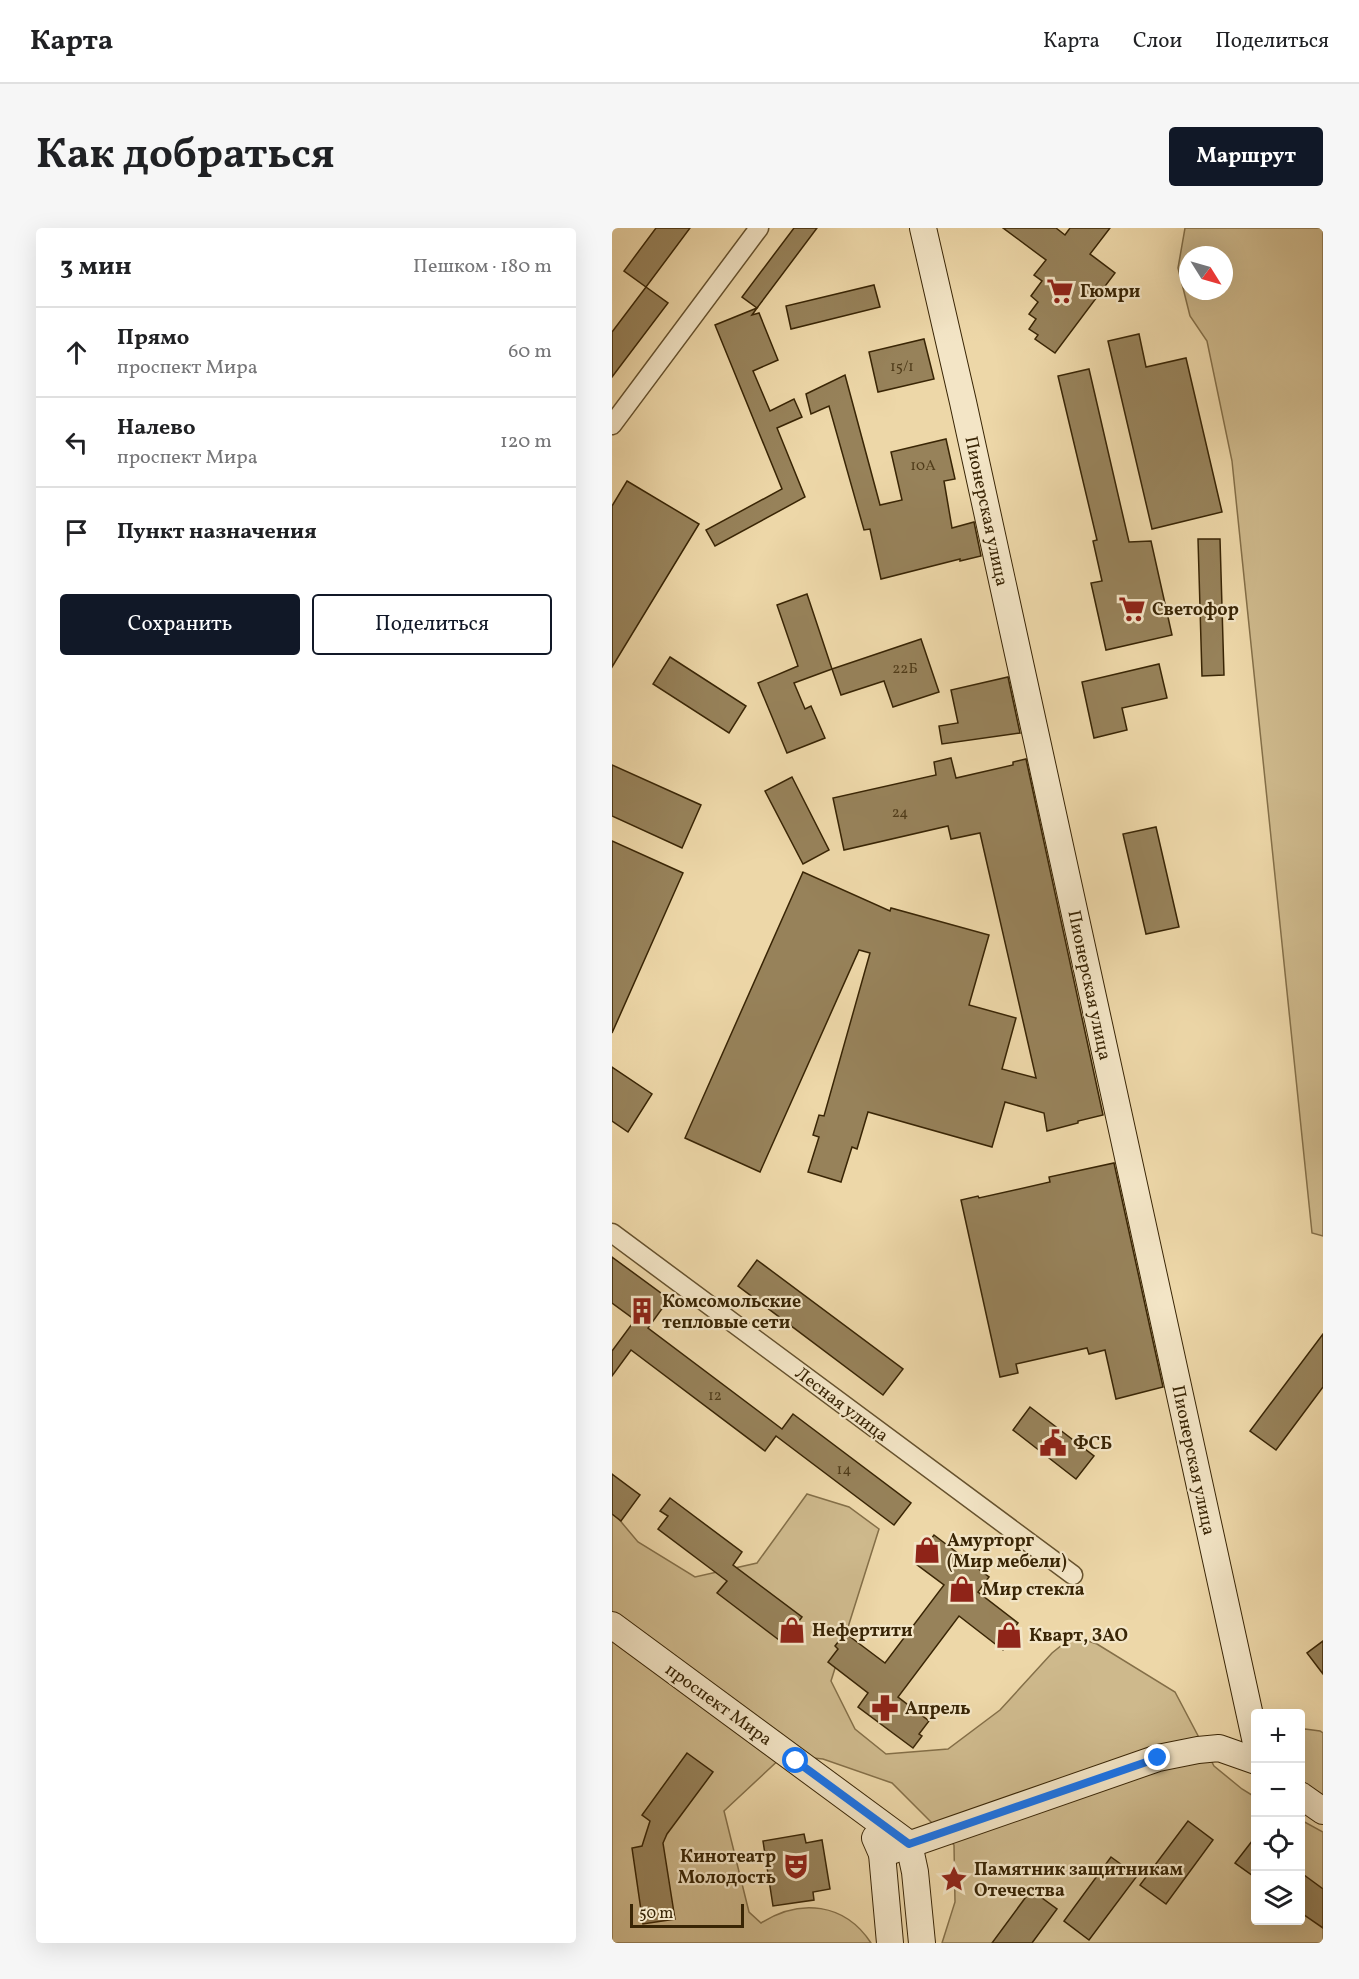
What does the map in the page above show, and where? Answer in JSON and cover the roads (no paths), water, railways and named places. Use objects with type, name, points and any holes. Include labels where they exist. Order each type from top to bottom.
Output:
[{"type":"street","points":[[612,425],[759,228]]},
{"type":"street","name":"Пионерская улица","points":[[923,228],[968,424],[1251,1720]]},
{"type":"street","name":"Лесная улица","points":[[612,1233],[1073,1575]]},
{"type":"street","name":"проспект Мира","points":[[612,1625],[909,1844]]},
{"type":"street","points":[[882,1854],[1158,1758],[1219,1748],[1251,1759]]},
{"type":"street","points":[[1305,1798],[1323,1811]]},
{"type":"street","points":[[860,1808],[882,1854],[890,1943]]},
{"type":"street","points":[[909,1844],[915,1872],[922,1943]]},
{"type":"place","name":"Гюмри","points":[[1060,291]]},
{"type":"place","name":"Светофор","points":[[1132,609]]},
{"type":"place","name":"Комсомольские тепловые сети","points":[[642,1311]]},
{"type":"place","name":"ФСБ","points":[[1053,1443]]},
{"type":"place","name":"Амурторг (Мир мебели)","points":[[927,1550]]},
{"type":"place","name":"Мир стекла","points":[[962,1589]]},
{"type":"place","name":"Нефертити","points":[[792,1630]]},
{"type":"place","name":"Кварт, ЗАО","points":[[1009,1635]]},
{"type":"place","name":"Апрель","points":[[885,1708]]},
{"type":"place","name":"Кинотеатр Молодость","points":[[796,1866]]},
{"type":"place","name":"Памятник защитникам Отечества","points":[[954,1879]]}]
